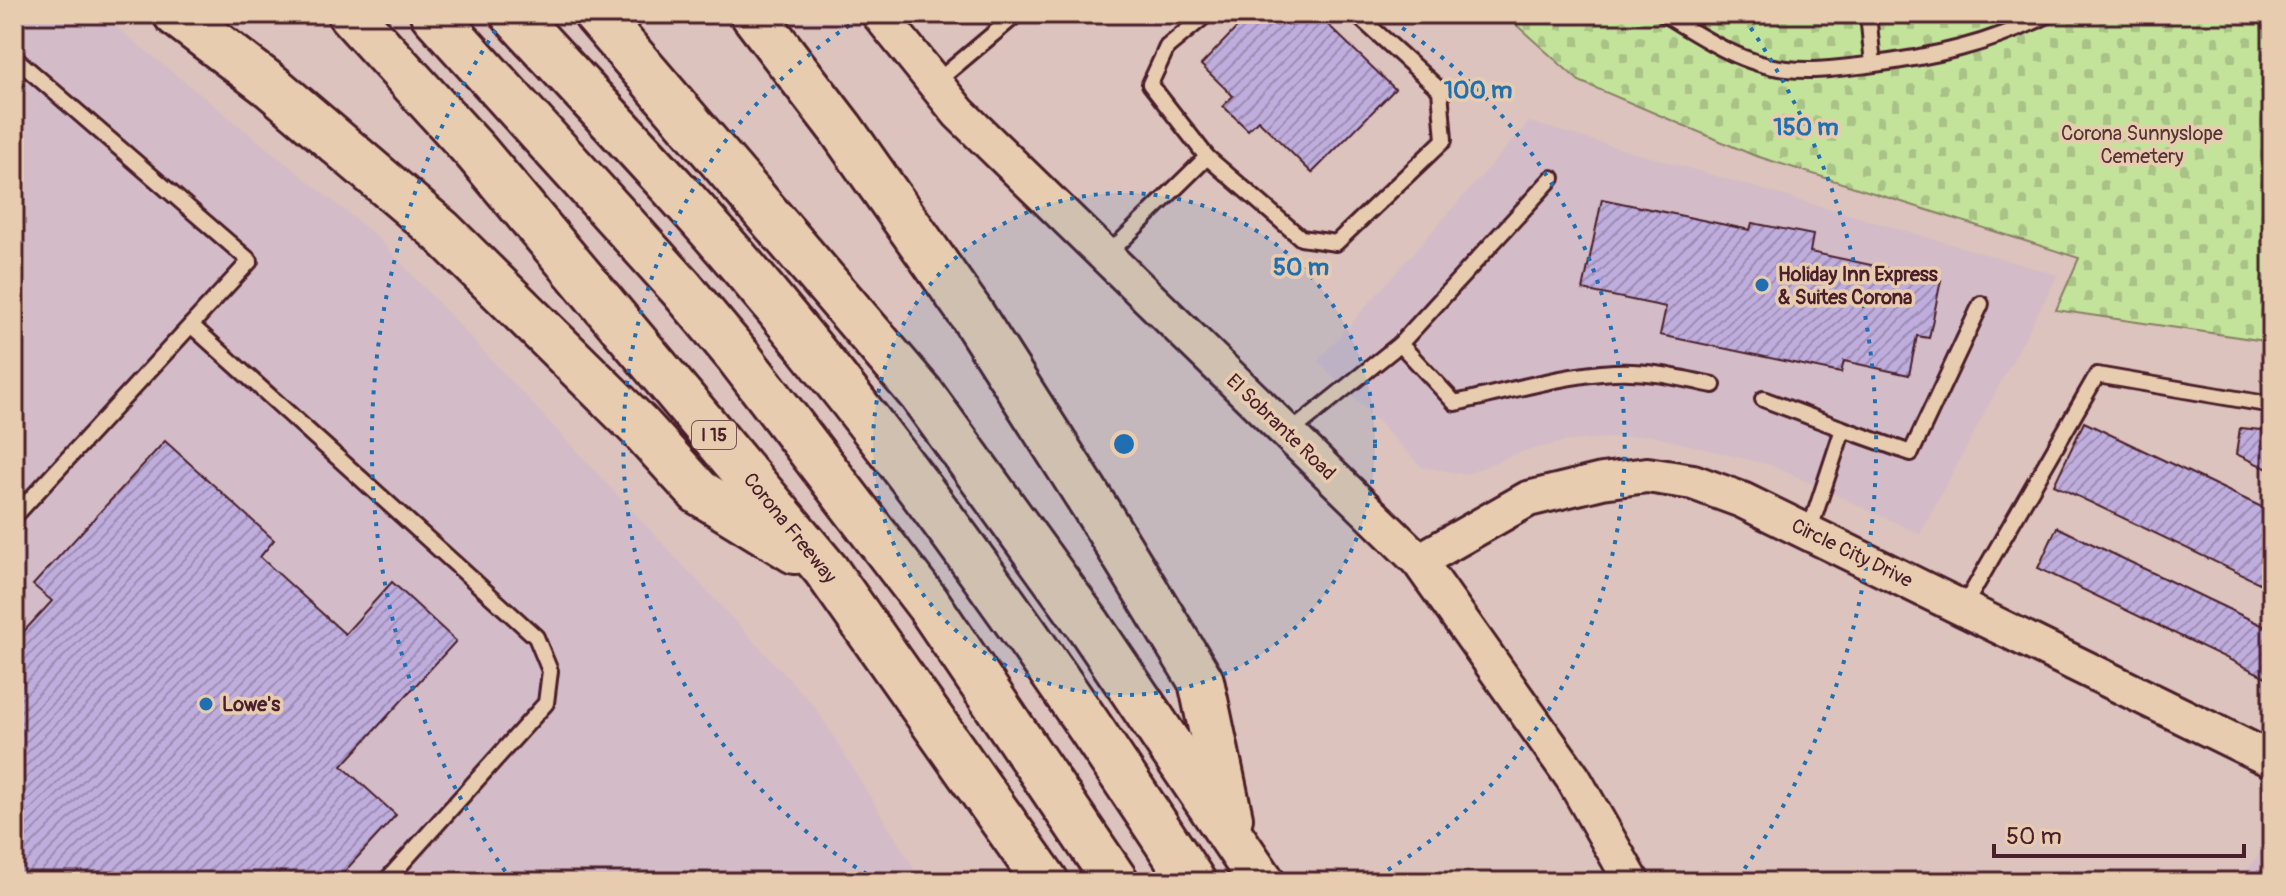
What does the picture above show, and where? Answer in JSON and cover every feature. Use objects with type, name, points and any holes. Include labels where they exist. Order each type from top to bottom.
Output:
[{"type":"highway","points":[[176,14],[271,86],[441,231],[640,427],[699,492],[826,570]]},
{"type":"highway","name":"Corona Freeway","points":[[350,14],[476,152],[826,570],[1046,882]]},
{"type":"highway","points":[[433,14],[682,289],[738,356],[928,604],[1116,882]]},
{"type":"highway","points":[[513,14],[763,291],[902,465],[1017,622],[1193,882]]},
{"type":"highway","points":[[596,14],[922,395],[1089,626],[1262,882]]},
{"type":"highway","points":[[753,14],[841,129],[972,315],[1201,681],[1235,840]]},
{"type":"street","name":"El Sobrante Road","points":[[879,14],[959,113],[1419,561],[1573,778],[1632,882]]},
{"type":"street","name":"Circle City Drive","points":[[1419,561],[1528,499],[1602,481],[1647,475],[1693,482],[1742,500],[2272,760]]},
{"type":"lane","points":[[1207,14],[1167,47],[1150,84],[1207,157],[1301,238],[1336,243],[1444,140],[1440,90],[1356,14]]},
{"type":"lane","points":[[1664,14],[1741,57],[1786,69],[1844,68],[1970,47],[2050,14]]},
{"type":"lane","points":[[1868,14],[1873,64]]},
{"type":"lane","points":[[934,83],[1007,17]]},
{"type":"lane","points":[[14,57],[250,261],[14,517]]},
{"type":"lane","points":[[1106,257],[1207,157]]},
{"type":"lane","points":[[1288,434],[1400,344],[1552,178]]},
{"type":"lane","points":[[1763,399],[1911,453],[1981,304]]},
{"type":"lane","points":[[191,325],[536,637],[550,671],[546,703],[385,882]]},
{"type":"lane","points":[[1400,344],[1455,403],[1614,372],[1662,374],[1713,385]]},
{"type":"lane","points":[[1963,608],[2097,375],[2272,405]]},
{"type":"lane","points":[[1808,532],[1843,429]]},
{"type":"shaded area","points":[[14,14],[100,14],[375,235],[816,708],[922,882],[14,882]]},
{"type":"shaded area","points":[[1529,122],[2058,275],[1920,534],[1771,465],[1648,435],[1568,441],[1521,452],[1467,474],[1422,467],[1318,361]]},
{"type":"shaded area","points":[[2272,836],[2272,882],[2239,882]]},
{"type":"green space","name":"Corona Sunnyslope Cemetery","points":[[1504,14],[2272,14],[2272,342],[2056,310],[2079,258],[1753,155],[1579,81]]},
{"type":"building","points":[[1250,14],[1265,14],[1277,25],[1288,14],[1317,14],[1395,89],[1312,173],[1258,120],[1248,130],[1223,106],[1233,96],[1201,65]]},
{"type":"building","name":"Holiday Inn Express & Suites Corona","points":[[1602,199],[1750,230],[1752,223],[1813,235],[1810,252],[1941,280],[1929,338],[1917,336],[1909,375],[1844,361],[1841,373],[1660,335],[1666,307],[1583,290]]},
{"type":"building","points":[[2084,422],[2272,512],[2272,589],[2054,485]]},
{"type":"building","points":[[2240,428],[2272,431],[2272,471],[2236,454]]},
{"type":"building","name":"Lowe's","points":[[165,441],[274,540],[260,557],[345,634],[392,582],[456,641],[342,766],[396,815],[335,882],[14,882],[14,642],[52,601],[33,585]]},
{"type":"building","points":[[2057,527],[2272,630],[2272,680],[2038,568]]},
{"type":"place","name":"Holiday Inn Express & Suites Corona","points":[[1762,285]]},
{"type":"place","name":"Lowe's","points":[[206,704]]}]
